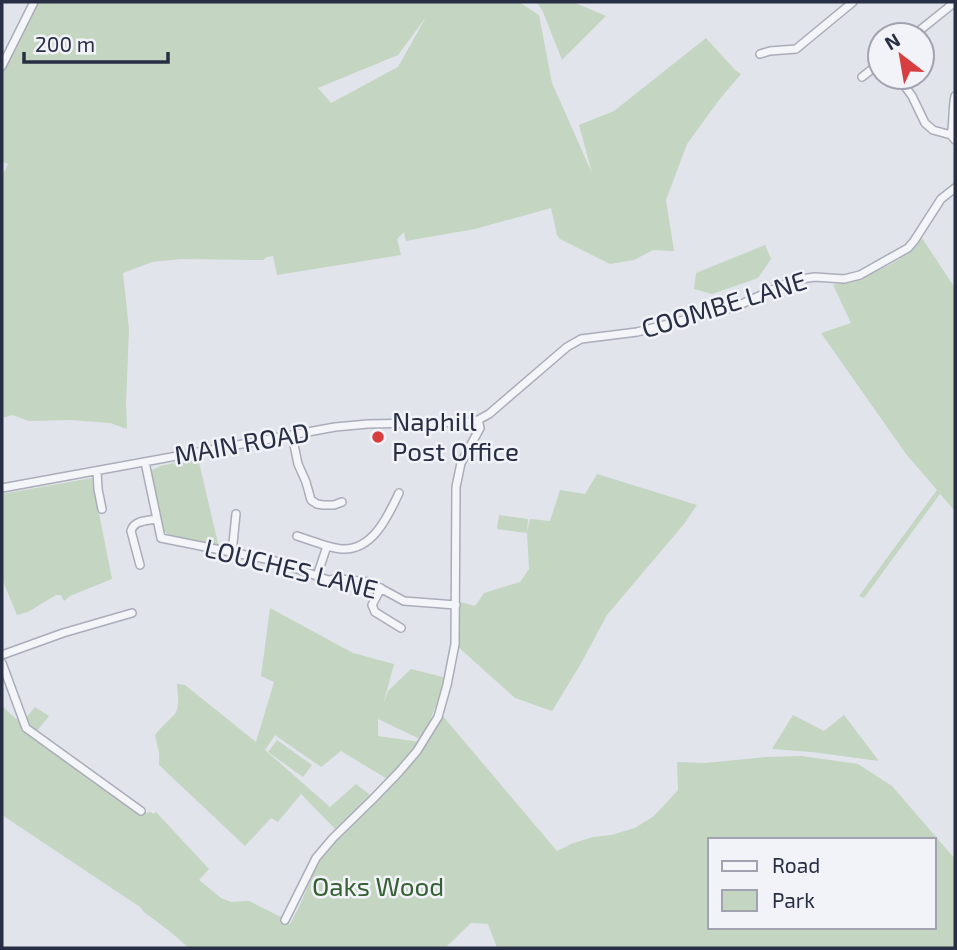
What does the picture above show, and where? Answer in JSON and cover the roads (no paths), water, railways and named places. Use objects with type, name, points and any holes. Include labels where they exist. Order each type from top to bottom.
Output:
[{"type":"street","points":[[2,66],[34,2]]},
{"type":"street","points":[[760,54],[796,49],[853,2]]},
{"type":"street","points":[[931,21],[955,2]]},
{"type":"street","points":[[862,77],[866,74]]},
{"type":"street","points":[[908,91],[925,122],[933,130],[953,137],[955,96]]},
{"type":"street","name":"COOMBE LANE","points":[[481,419],[580,339],[637,332],[734,307],[794,280],[815,277],[844,279],[860,275],[908,248],[941,199],[955,188]]},
{"type":"street","points":[[285,920],[316,858],[417,751],[438,717],[456,644],[456,486],[461,463],[480,428],[481,419]]},
{"type":"street","name":"MAIN ROAD","points":[[2,488],[335,427],[469,422],[481,419]]},
{"type":"street","points":[[292,435],[311,500],[317,504],[337,502]]},
{"type":"street","points":[[140,565],[132,527],[156,519],[145,462]]},
{"type":"street","points":[[97,471],[102,509]]},
{"type":"street","points":[[297,536],[344,550],[359,546],[385,523],[398,494]]},
{"type":"street","points":[[232,552],[236,514]]},
{"type":"street","name":"LOUCHES LANE","points":[[156,519],[161,538],[275,561],[328,580],[369,582],[404,601],[456,605]]},
{"type":"street","points":[[317,576],[327,546]]},
{"type":"street","points":[[381,588],[372,605],[375,612],[401,628]]},
{"type":"street","points":[[2,655],[63,633],[132,613]]},
{"type":"street","points":[[2,663],[26,728],[141,811]]},
{"type":"place","name":"Naphill Post Office","points":[[378,437]]},
{"type":"park label","name":"Oaks Wood","points":[[378,887]]}]
